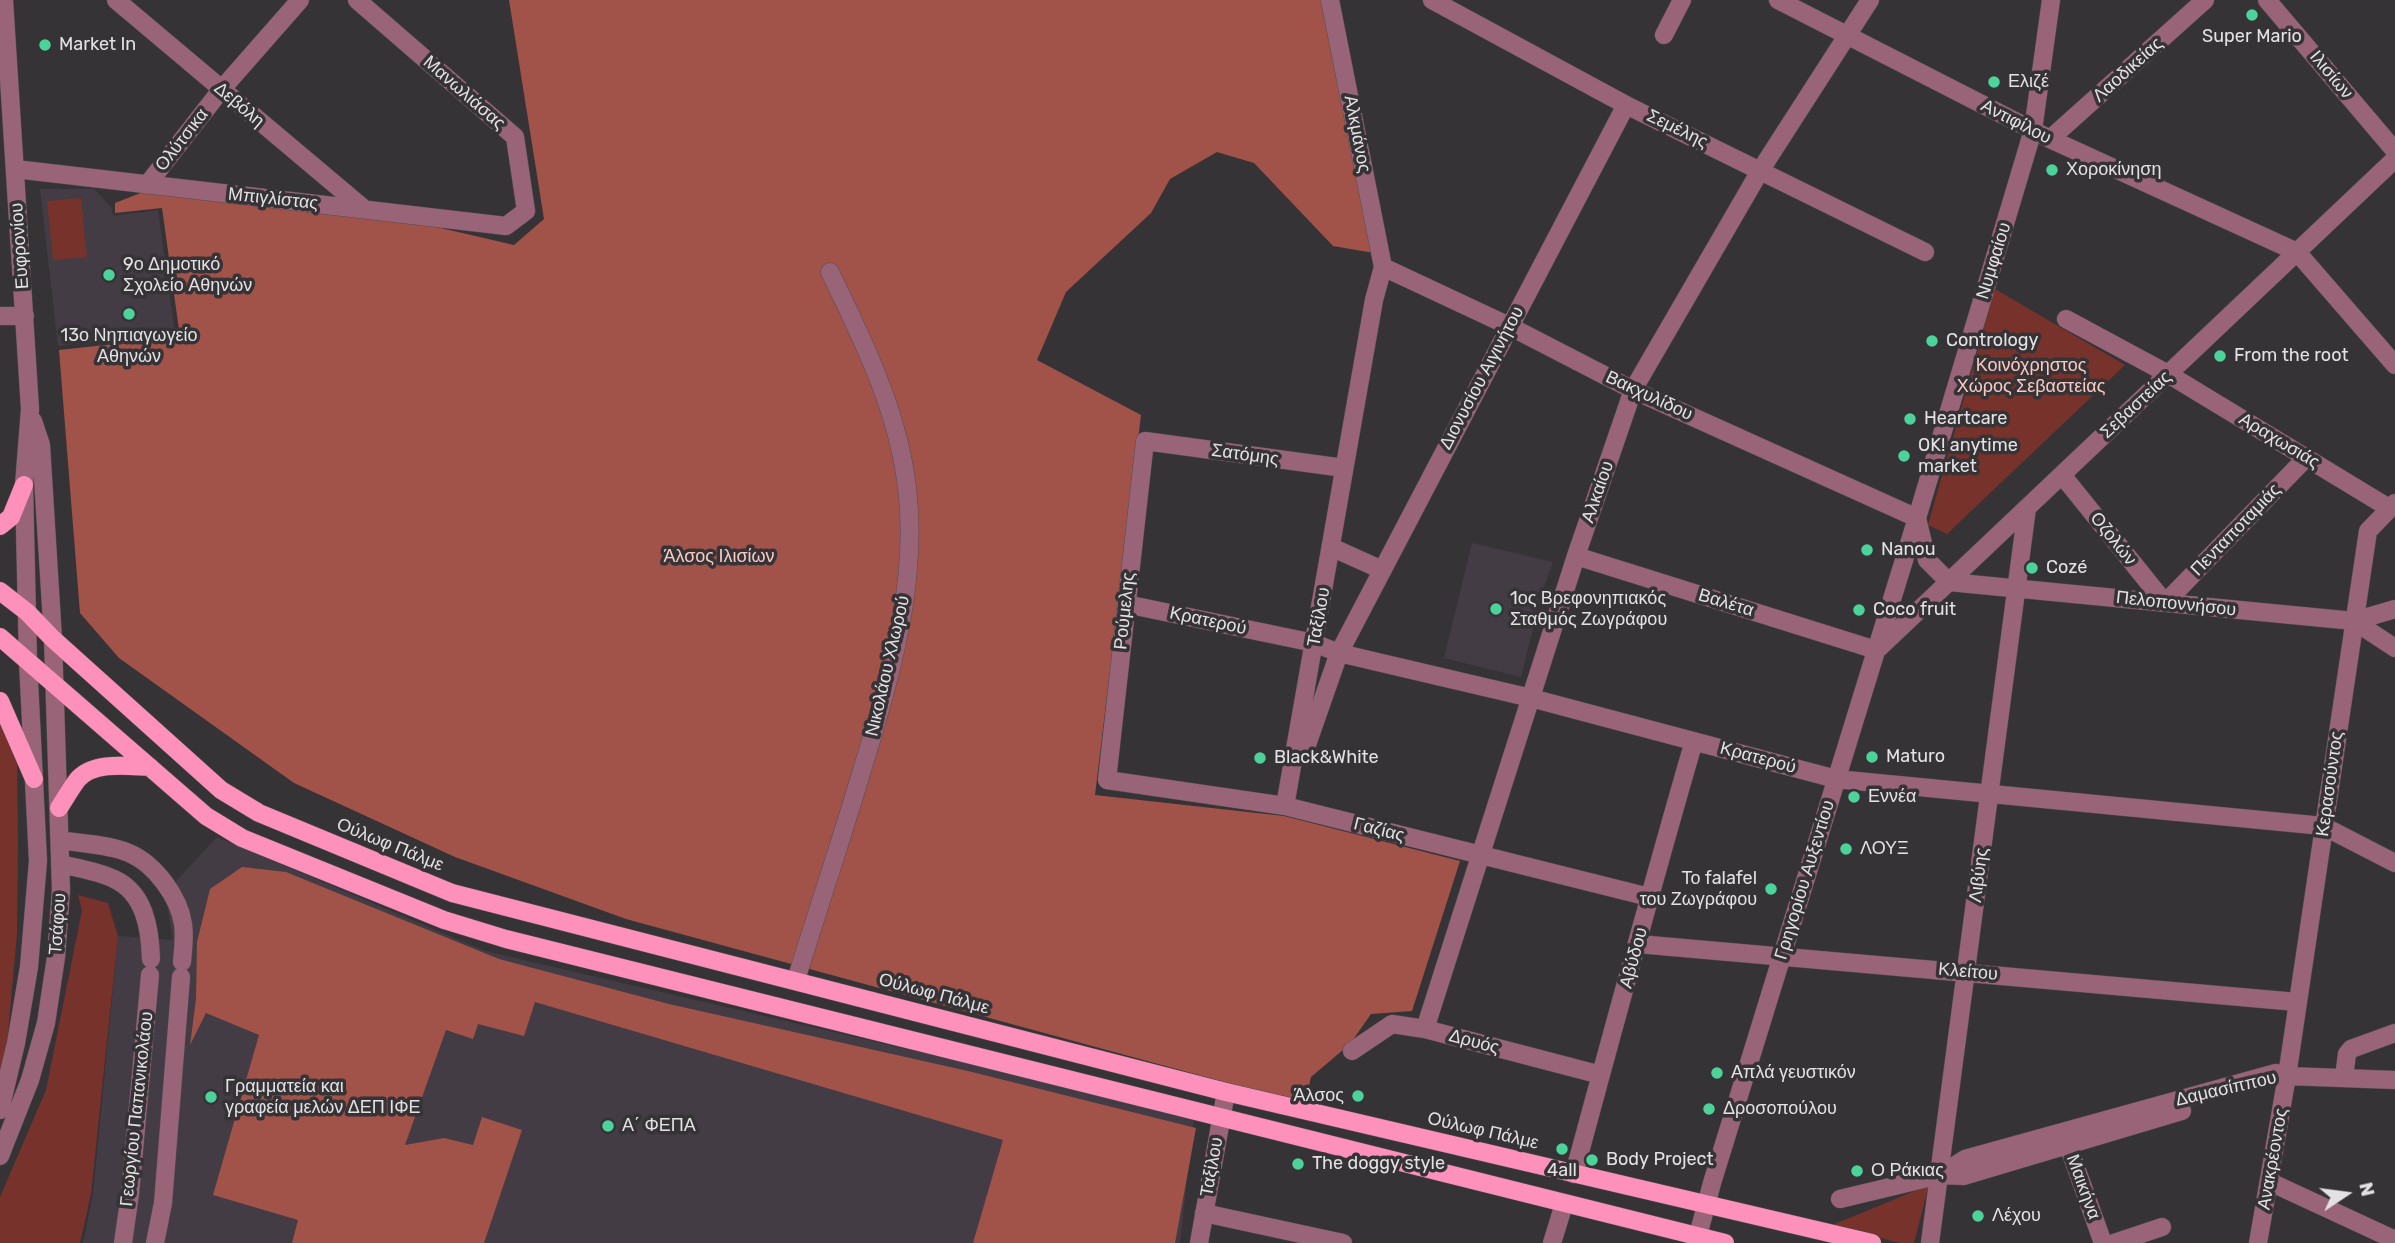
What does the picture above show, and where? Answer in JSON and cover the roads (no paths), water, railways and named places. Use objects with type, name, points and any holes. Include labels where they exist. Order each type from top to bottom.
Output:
[{"type":"main road","points":[[0,526],[11,517],[24,485]]},
{"type":"main road","name":"Ούλωφ Πάλμε","points":[[0,591],[27,612],[53,639],[221,790],[260,813],[452,893],[1226,1092],[1872,1243]]},
{"type":"main road","points":[[0,637],[206,816],[242,838],[444,920],[506,939],[1564,1203],[1697,1240],[1725,1243]]},
{"type":"main road","points":[[0,701],[34,779]]},
{"type":"main road","points":[[59,808],[79,777],[93,770],[113,766],[150,767]]},
{"type":"street","name":"Ευφρονίου","points":[[4,0],[6,116],[15,169],[30,409],[24,485],[27,661]]},
{"type":"street","name":"Δεβόλη","points":[[116,0],[363,208]]},
{"type":"street","name":"Ολύτσικα","points":[[148,185],[221,90],[300,0]]},
{"type":"street","name":"Μανωλιάσας","points":[[357,0],[515,137],[526,211]]},
{"type":"street","name":"Αλκμάνος","points":[[1331,0],[1383,267]]},
{"type":"street","name":"Σεμέλης","points":[[1432,0],[1626,105],[1925,252]]},
{"type":"street","points":[[1664,35],[1682,0]]},
{"type":"street","name":"Αντιφίλου","points":[[1778,0],[2050,139],[2297,252]]},
{"type":"street","name":"Αλκαίου","points":[[1424,1029],[1576,556],[1633,390],[1760,171],[1870,0]]},
{"type":"street","name":"Νυμφαίου","points":[[1917,518],[2033,130],[2052,0]]},
{"type":"street","name":"Λαοδικείας","points":[[2050,139],[2205,0]]},
{"type":"street","name":"Ιλισίων","points":[[2267,0],[2395,151]]},
{"type":"street","name":"Διονυσίου Αιγινήτου","points":[[1339,653],[1626,105]]},
{"type":"street","name":"Σεβαστείας","points":[[1877,650],[2395,159]]},
{"type":"street","name":"Μπιγλίστας","points":[[15,169],[506,226],[526,211]]},
{"type":"street","points":[[2297,252],[2395,365]]},
{"type":"street","name":"Βακχυλίδου","points":[[1383,267],[1510,326],[1633,390],[1917,518]]},
{"type":"street","name":"Ταξίλου","points":[[1285,806],[1374,300],[1383,267]]},
{"type":"street","name":"Νικολάου Χλωρού","points":[[796,980],[886,693],[899,632],[908,568],[909,519],[906,480],[890,411],[855,324],[830,272]]},
{"type":"street","points":[[0,316],[25,316]]},
{"type":"street","points":[[2066,319],[2168,374]]},
{"type":"street","name":"Αραχωσιάς","points":[[2168,374],[2306,458],[2392,506]]},
{"type":"street","name":"Ευφρονίου","points":[[30,409],[41,445],[53,639],[53,684]]},
{"type":"street","name":"Σατόμης","points":[[1145,441],[1345,468]]},
{"type":"street","name":"Ρούμελης","points":[[1107,780],[1145,441]]},
{"type":"street","name":"Πενταποταμιάς","points":[[2165,603],[2306,458]]},
{"type":"street","name":"Οζολών","points":[[2062,475],[2165,603]]},
{"type":"street","name":"Κερασούντος","points":[[2287,1076],[2368,531],[2392,506]]},
{"type":"street","name":"Λιβύης","points":[[1930,1243],[2027,508]]},
{"type":"street","points":[[1917,518],[1927,560],[1949,582]]},
{"type":"street","name":"Γρηγορίου Αυξεντίου","points":[[1697,1240],[1917,518]]},
{"type":"street","points":[[1331,547],[1382,570]]},
{"type":"street","name":"Βαλέτα","points":[[1576,556],[1877,650]]},
{"type":"street","name":"Πελοποννήσου","points":[[1949,582],[2354,621],[2395,648]]},
{"type":"street","name":"Κρατερού","points":[[1126,604],[1314,643],[1339,653],[1531,698],[1836,779],[2323,826],[2395,863]]},
{"type":"street","points":[[2354,621],[2395,609]]},
{"type":"street","name":"Ταξίλου","points":[[1285,806],[1339,653]]},
{"type":"street","name":"Τσάφου","points":[[0,1111],[16,1043],[32,946],[38,861],[27,661]]},
{"type":"street","name":"Τσάφου","points":[[0,1156],[26,1091],[46,1023],[56,957],[61,890],[53,684]]},
{"type":"street","name":"Αβύδου","points":[[1574,1174],[1694,741]]},
{"type":"street","name":"Γαζίας","points":[[1107,780],[1285,806],[1649,897]]},
{"type":"street","name":"Γεωργίου Παπανικολάου","points":[[60,840],[131,854],[153,870],[169,889],[180,909],[184,927],[181,970],[165,1178],[155,1243]]},
{"type":"street","name":"Γεωργίου Παπανικολάου","points":[[60,864],[115,879],[136,897],[150,929],[150,967],[130,1194],[123,1243]]},
{"type":"street","name":"Κλείτου","points":[[1638,944],[2297,1002]]},
{"type":"street","name":"Δρυός","points":[[1352,1051],[1392,1024],[1424,1029],[1601,1075]]},
{"type":"street","points":[[2344,1077],[2347,1054],[2351,1049],[2395,1033]]},
{"type":"street","name":"Δαμασίππου","points":[[1840,1199],[1940,1175],[1964,1176],[2065,1138],[2276,1073],[2287,1076],[2395,1080]]},
{"type":"street","name":"Ανακρέοντος","points":[[2258,1243],[2287,1076]]},
{"type":"street","name":"Ταξίλου","points":[[1199,1243],[1226,1092]]},
{"type":"street","name":"Μαικήνα","points":[[2065,1138],[2103,1243]]},
{"type":"street","points":[[2270,1182],[2395,1240]]},
{"type":"street","points":[[1552,1243],[1564,1203]]},
{"type":"street","points":[[1204,1213],[1343,1243]]},
{"type":"street","points":[[2114,1243],[2162,1227]]},
{"type":"place","name":"Super Mario","points":[[2252,15]]},
{"type":"place","name":"Market In","points":[[45,45]]},
{"type":"place","name":"Ελιζέ","points":[[1994,82]]},
{"type":"place","name":"Χοροκίνηση","points":[[2052,170]]},
{"type":"place","name":"9ο Δημοτικό Σχολείο Αθηνών","points":[[109,275]]},
{"type":"place","name":"13ο Νηπιαγωγείο Αθηνών","points":[[129,314]]},
{"type":"place","name":"Contrology","points":[[1932,341]]},
{"type":"place","name":"From the root","points":[[2220,356]]},
{"type":"place","name":"Heartcare","points":[[1910,419]]},
{"type":"place","name":"OK! anytime market","points":[[1904,456]]},
{"type":"place","name":"Nanou","points":[[1867,550]]},
{"type":"place","name":"Cozé","points":[[2032,568]]},
{"type":"place","name":"1ος Βρεφονηπιακός Σταθμός Ζωγράφου","points":[[1496,609]]},
{"type":"place","name":"Coco fruit","points":[[1859,610]]},
{"type":"place","name":"Maturo","points":[[1872,757]]},
{"type":"place","name":"Black&White","points":[[1260,758]]},
{"type":"place","name":"Εννέα","points":[[1854,797]]},
{"type":"place","name":"ΛΟΥΞ","points":[[1846,849]]},
{"type":"place","name":"Το falafel του Ζωγράφου","points":[[1771,889]]},
{"type":"place","name":"Απλά γευστικόν","points":[[1717,1073]]},
{"type":"place","name":"Άλσος","points":[[1358,1096]]},
{"type":"place","name":"Γραμματεία και γραφεία μελών ΔΕΠ ΙΦΕ","points":[[211,1097]]},
{"type":"place","name":"Δροσοπούλου","points":[[1709,1109]]},
{"type":"place","name":"Α΄ ΦΕΠΑ","points":[[608,1126]]},
{"type":"place","name":"4all","points":[[1562,1149]]},
{"type":"place","name":"Body Project","points":[[1592,1160]]},
{"type":"place","name":"The doggy style","points":[[1298,1164]]},
{"type":"place","name":"Ο Ράκιας","points":[[1857,1171]]},
{"type":"place","name":"Λέχου","points":[[1978,1216]]},
{"type":"park label","name":"Κοινόχρηστος Χώρος Σεβαστείας","points":[[2031,376]]},
{"type":"park label","name":"Άλσος Ιλισίων","points":[[719,557]]}]
